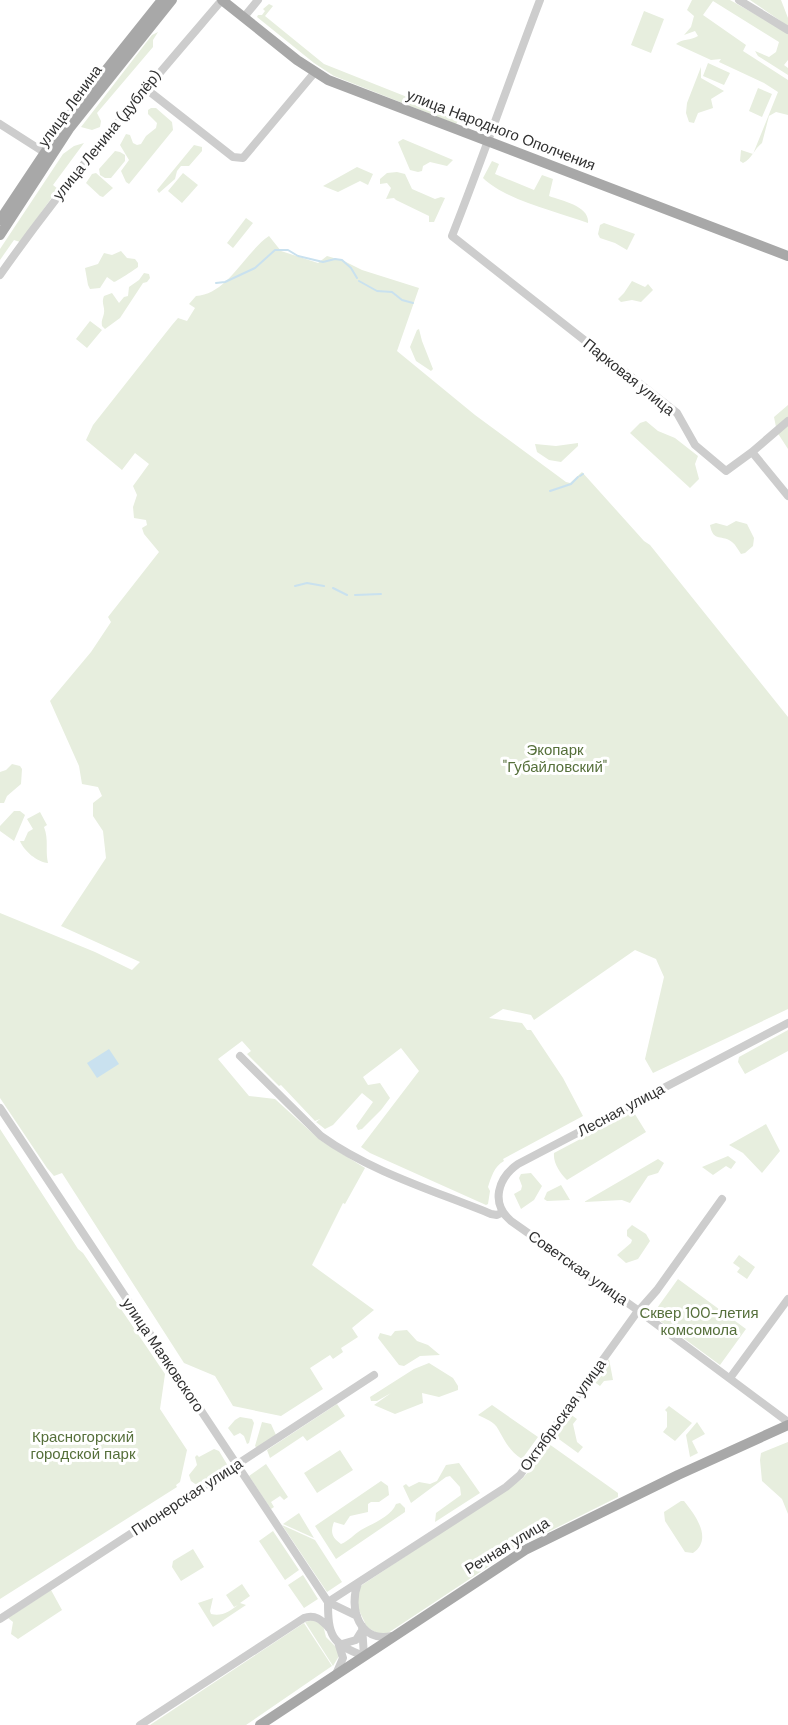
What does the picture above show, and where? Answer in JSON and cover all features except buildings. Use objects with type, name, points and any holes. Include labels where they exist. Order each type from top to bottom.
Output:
[{"type":"main road","name":"улица Ленина","points":[[0,235],[91,87],[162,0]]},
{"type":"main road","name":"улица Ленина","points":[[0,220],[48,154],[172,0]]},
{"type":"main road","name":"улица Народного Ополчения","points":[[222,0],[328,80],[788,256]]},
{"type":"main road","name":"Речная улица","points":[[260,1725],[539,1542],[788,1424]]},
{"type":"street","name":"улица Ленина (дублёр)","points":[[0,275],[78,169],[222,0]]},
{"type":"street","points":[[244,17],[258,0]]},
{"type":"street","points":[[488,142],[540,0]]},
{"type":"street","points":[[740,0],[788,30]]},
{"type":"street","points":[[145,88],[232,157],[243,158],[315,72]]},
{"type":"street","points":[[0,124],[48,154]]},
{"type":"street","name":"Парковая улица","points":[[488,142],[452,236],[677,413],[695,444],[726,471],[752,452]]},
{"type":"street","points":[[788,421],[752,452],[788,496]]},
{"type":"street","name":"Лесная улица","points":[[503,1212],[498,1198],[499,1188],[507,1173],[518,1164],[788,1023]]},
{"type":"street","points":[[240,1056],[321,1136],[334,1145],[404,1179],[491,1214],[497,1215],[503,1212]]},
{"type":"street","name":"улица Маяковского","points":[[0,1108],[328,1602],[329,1625],[333,1639],[364,1656]]},
{"type":"street","name":"Октябрьская улица","points":[[328,1602],[520,1475],[722,1199]]},
{"type":"street","name":"Советская улица","points":[[503,1212],[513,1222],[730,1378],[788,1424]]},
{"type":"street","points":[[730,1378],[788,1299]]},
{"type":"street","name":"Пионерская улица","points":[[0,1619],[374,1375]]},
{"type":"street","points":[[358,1583],[354,1596],[364,1656]]},
{"type":"street","name":"улица Маяковского","points":[[328,1602],[357,1616]]},
{"type":"street","points":[[140,1725],[304,1618],[311,1616],[320,1618],[329,1625],[336,1614],[346,1611]]},
{"type":"street","points":[[361,1629],[371,1635],[385,1637],[394,1635]]},
{"type":"street","points":[[336,1674],[343,1658],[340,1643],[352,1642],[361,1629]]},
{"type":"green space","points":[[692,0],[730,0],[788,33],[788,60],[784,65],[788,68],[788,75],[758,56],[755,51],[769,57],[776,52],[779,42],[713,1],[703,15],[746,45],[743,51],[788,80],[788,115],[776,112],[769,116],[762,143],[753,153],[778,92],[719,62],[721,59],[711,60],[676,44],[698,36],[695,31],[684,35],[691,27],[694,16],[687,10]]},
{"type":"green space","points":[[750,0],[781,0],[788,18],[788,26]]},
{"type":"green space","points":[[269,4],[273,6],[265,16],[324,64],[460,118],[456,124],[334,76],[314,63],[257,17],[262,15],[265,11],[263,9]]},
{"type":"green space","points":[[644,11],[664,19],[651,53],[631,45]]},
{"type":"green space","points":[[158,32],[153,40],[153,47],[97,113],[101,121],[100,127],[92,130],[81,127],[152,35]]},
{"type":"green space","points":[[708,63],[730,73],[724,85],[703,76]]},
{"type":"green space","points":[[701,67],[701,78],[724,91],[711,99],[713,108],[698,113],[694,123],[689,122],[686,113],[687,103]]},
{"type":"green space","points":[[758,88],[772,94],[762,117],[749,111]]},
{"type":"green space","points":[[151,108],[156,108],[172,122],[173,130],[129,184],[121,171],[129,160],[120,145],[126,134],[130,135],[133,143],[141,144],[146,136],[156,128],[157,123],[148,114]]},
{"type":"green space","points":[[403,139],[453,160],[447,166],[430,162],[423,166],[422,171],[410,170],[398,142]]},
{"type":"green space","points":[[84,143],[53,185],[58,189],[20,242],[14,240],[0,260],[0,249],[63,154],[74,146]]},
{"type":"green space","points":[[194,145],[202,147],[202,151],[189,166],[181,166],[175,179],[159,193],[157,190]]},
{"type":"green space","points":[[741,150],[753,154],[743,163],[740,161]]},
{"type":"green space","points":[[115,151],[125,155],[125,161],[111,178],[105,178],[100,175],[99,169]]},
{"type":"green space","points":[[492,161],[499,164],[495,174],[534,190],[542,175],[553,179],[549,196],[580,208],[585,212],[588,223],[532,205],[493,186],[483,178]]},
{"type":"green space","points":[[357,167],[373,174],[368,185],[360,181],[338,192],[323,186]]},
{"type":"green space","points":[[96,173],[113,188],[103,197],[86,183],[92,174]]},
{"type":"green space","points":[[183,173],[198,185],[182,203],[168,191]]},
{"type":"green space","points":[[387,173],[405,174],[412,189],[435,199],[445,198],[434,222],[429,222],[429,216],[394,198],[386,199],[391,188],[387,183],[380,184],[380,179]]},
{"type":"green space","points":[[246,218],[253,223],[233,248],[227,243]]},
{"type":"green space","points":[[604,223],[635,234],[627,250],[600,238],[598,234],[600,225]]},
{"type":"green space","name":"Экопарк \"Губайловский\"","points":[[269,236],[281,251],[318,263],[327,256],[419,288],[397,351],[475,415],[566,482],[570,483],[582,472],[650,545],[788,717],[788,1009],[653,1073],[645,1059],[664,977],[656,959],[635,950],[534,1020],[531,1015],[503,1009],[489,1018],[522,1023],[527,1030],[531,1030],[563,1078],[583,1116],[503,1159],[504,1161],[495,1169],[488,1187],[490,1191],[488,1204],[361,1147],[419,1071],[401,1048],[363,1077],[368,1085],[380,1083],[390,1098],[362,1129],[358,1130],[356,1126],[373,1102],[362,1093],[333,1125],[325,1129],[316,1122],[320,1119],[315,1121],[247,1054],[251,1051],[242,1041],[218,1059],[249,1096],[275,1099],[320,1140],[365,1168],[345,1204],[343,1203],[312,1265],[374,1310],[352,1328],[358,1337],[341,1348],[343,1352],[333,1359],[330,1355],[310,1368],[323,1389],[281,1416],[233,1406],[215,1376],[184,1363],[62,1173],[54,1176],[47,1168],[0,1098],[0,913],[95,952],[132,970],[140,962],[61,926],[106,858],[103,831],[93,816],[93,803],[102,796],[98,787],[82,784],[79,766],[50,701],[91,652],[111,622],[108,617],[159,552],[144,534],[142,528],[147,525],[146,520],[134,518],[133,507],[137,495],[133,486],[149,464],[135,453],[122,470],[86,440],[93,425],[172,325],[178,318],[187,321],[195,308],[189,304],[196,296],[207,294],[218,288]]},
{"type":"green space","points":[[121,251],[127,258],[135,259],[138,267],[114,282],[107,277],[100,288],[90,289],[85,268],[98,264],[104,253],[112,255]]},
{"type":"green space","points":[[144,273],[149,274],[150,278],[143,283],[120,318],[105,329],[102,326],[104,296],[112,293],[119,303],[128,296],[129,287]]},
{"type":"green space","points":[[632,281],[645,287],[648,284],[653,290],[641,302],[632,300],[621,302],[618,299]]},
{"type":"green space","points":[[90,321],[102,330],[87,348],[76,339]]},
{"type":"green space","points":[[419,329],[433,369],[431,371],[416,361],[410,347]]},
{"type":"green space","points":[[788,405],[788,449],[777,432],[774,417]]},
{"type":"green space","points":[[646,421],[658,431],[675,438],[698,456],[695,464],[699,479],[690,488],[630,433],[640,423]]},
{"type":"green space","points":[[578,443],[578,446],[561,462],[549,460],[537,452],[535,444],[556,446]]},
{"type":"green space","points":[[736,521],[747,524],[754,538],[753,546],[741,554],[732,542],[713,534],[710,525],[716,523],[727,526]]},
{"type":"green space","points":[[12,764],[22,769],[21,784],[7,796],[4,803],[0,803],[0,772]]},
{"type":"green space","points":[[14,811],[20,811],[25,815],[14,841],[0,831],[0,826]]},
{"type":"green space","points":[[40,812],[47,825],[44,827],[48,863],[31,855],[20,841],[24,841],[28,832],[33,829],[27,819]]},
{"type":"green space","points":[[788,1030],[788,1051],[745,1074],[738,1062],[739,1057]]},
{"type":"green space","points":[[633,1111],[646,1132],[567,1180],[558,1168],[554,1153]]},
{"type":"green space","points":[[766,1124],[780,1151],[762,1173],[743,1153],[729,1145]]},
{"type":"green space","name":"Красногорский городской парк","points":[[0,1129],[78,1249],[83,1253],[165,1374],[160,1409],[187,1450],[177,1487],[0,1599]]},
{"type":"green space","points":[[728,1156],[736,1162],[731,1169],[726,1166],[713,1175],[702,1167]]},
{"type":"green space","points":[[658,1159],[664,1163],[658,1173],[648,1176],[630,1203],[622,1200],[584,1202]]},
{"type":"green space","points":[[531,1173],[542,1186],[534,1200],[521,1209],[514,1194],[521,1190],[519,1178],[521,1174]]},
{"type":"green space","points":[[561,1185],[570,1200],[547,1201],[544,1199],[547,1192]]},
{"type":"green space","points":[[632,1225],[646,1234],[650,1241],[638,1259],[626,1263],[617,1255],[631,1243],[632,1240],[627,1236],[627,1230]]},
{"type":"green space","points":[[739,1255],[755,1267],[747,1279],[737,1272],[740,1268],[733,1263]]},
{"type":"green space","name":"Сквер 100-летия комсомола","points":[[678,1279],[746,1329],[720,1365],[652,1315]]},
{"type":"green space","points":[[407,1330],[417,1341],[428,1345],[440,1355],[420,1356],[404,1366],[399,1365],[378,1338],[380,1333],[391,1336],[395,1331]]},
{"type":"green space","points":[[609,1359],[613,1380],[604,1381],[600,1386],[593,1381]]},
{"type":"green space","points":[[429,1363],[453,1378],[458,1390],[439,1397],[422,1393],[423,1403],[395,1414],[374,1405],[391,1393],[377,1401],[371,1401],[370,1397],[414,1369]]},
{"type":"green space","points":[[337,1404],[345,1416],[307,1441],[303,1436],[270,1458],[267,1450]]},
{"type":"green space","points":[[492,1405],[538,1437],[522,1459],[505,1442],[494,1424],[478,1415]]},
{"type":"green space","points":[[669,1406],[692,1423],[675,1441],[663,1432],[667,1427],[665,1410]]},
{"type":"green space","points":[[570,1414],[577,1419],[573,1424],[577,1442],[583,1447],[578,1453],[555,1435]]},
{"type":"green space","points":[[240,1417],[252,1419],[254,1423],[247,1444],[244,1436],[240,1433],[234,1436],[228,1428]]},
{"type":"green space","points":[[262,1422],[271,1424],[276,1435],[257,1448],[255,1446]]},
{"type":"green space","points":[[697,1422],[705,1434],[692,1441],[698,1453],[690,1457],[686,1435]]},
{"type":"green space","points":[[788,1442],[788,1514],[782,1499],[762,1481],[760,1460],[761,1453]]},
{"type":"green space","points":[[549,1444],[618,1493],[618,1497],[518,1547],[388,1633],[380,1635],[367,1627],[356,1604],[359,1588],[522,1479]]},
{"type":"green space","points":[[214,1449],[219,1451],[228,1466],[198,1486],[191,1481],[189,1475],[197,1465],[195,1457]]},
{"type":"green space","points":[[340,1450],[353,1470],[317,1493],[304,1473]]},
{"type":"green space","points":[[459,1463],[480,1493],[435,1522],[436,1513],[461,1495],[460,1487],[450,1476],[446,1477],[411,1503],[403,1486],[406,1484],[409,1487],[419,1482],[430,1484],[437,1481],[446,1465]]},
{"type":"green space","points":[[266,1464],[288,1497],[284,1500],[280,1496],[271,1502],[274,1507],[271,1509],[249,1476]]},
{"type":"green space","points":[[381,1481],[388,1486],[389,1495],[379,1502],[368,1504],[368,1512],[350,1516],[344,1525],[334,1522],[332,1532],[336,1539],[341,1544],[344,1543],[386,1516],[396,1504],[400,1503],[405,1508],[405,1512],[336,1559],[315,1526]]},
{"type":"green space","points":[[681,1501],[689,1507],[702,1534],[702,1541],[693,1553],[685,1552],[665,1521],[664,1512]]},
{"type":"green space","points":[[299,1513],[314,1538],[283,1524]]},
{"type":"green space","points":[[282,1525],[315,1540],[342,1582],[327,1592]]},
{"type":"green space","points":[[273,1531],[299,1570],[285,1580],[259,1541]]},
{"type":"green space","points":[[193,1549],[204,1567],[181,1581],[172,1567],[173,1561]]},
{"type":"green space","points":[[303,1575],[318,1599],[304,1608],[288,1585]]},
{"type":"green space","points":[[242,1584],[250,1596],[240,1603],[246,1605],[213,1627],[198,1603],[213,1598],[211,1614],[226,1613],[238,1605],[234,1607],[226,1595]]},
{"type":"green space","points":[[51,1590],[62,1610],[18,1639],[11,1634],[13,1622],[8,1618]]},
{"type":"green space","points":[[312,1620],[323,1625],[326,1637],[338,1649],[339,1656],[333,1666],[305,1622]]},
{"type":"green space","points":[[304,1623],[332,1666],[246,1725],[150,1725]]},
{"type":"water","points":[[109,1049],[119,1064],[97,1078],[87,1063]]},
{"type":"waterway","points":[[216,283],[225,282],[255,268],[275,250],[288,250],[298,256],[323,262],[342,260],[357,278]]},
{"type":"waterway","points":[[359,281],[377,291],[392,292],[402,300],[413,303]]},
{"type":"waterway","points":[[550,491],[571,484],[578,477]]},
{"type":"waterway","points":[[295,586],[307,583],[324,586]]},
{"type":"waterway","points":[[333,588],[347,595]]},
{"type":"waterway","points":[[355,595],[381,594]]}]
